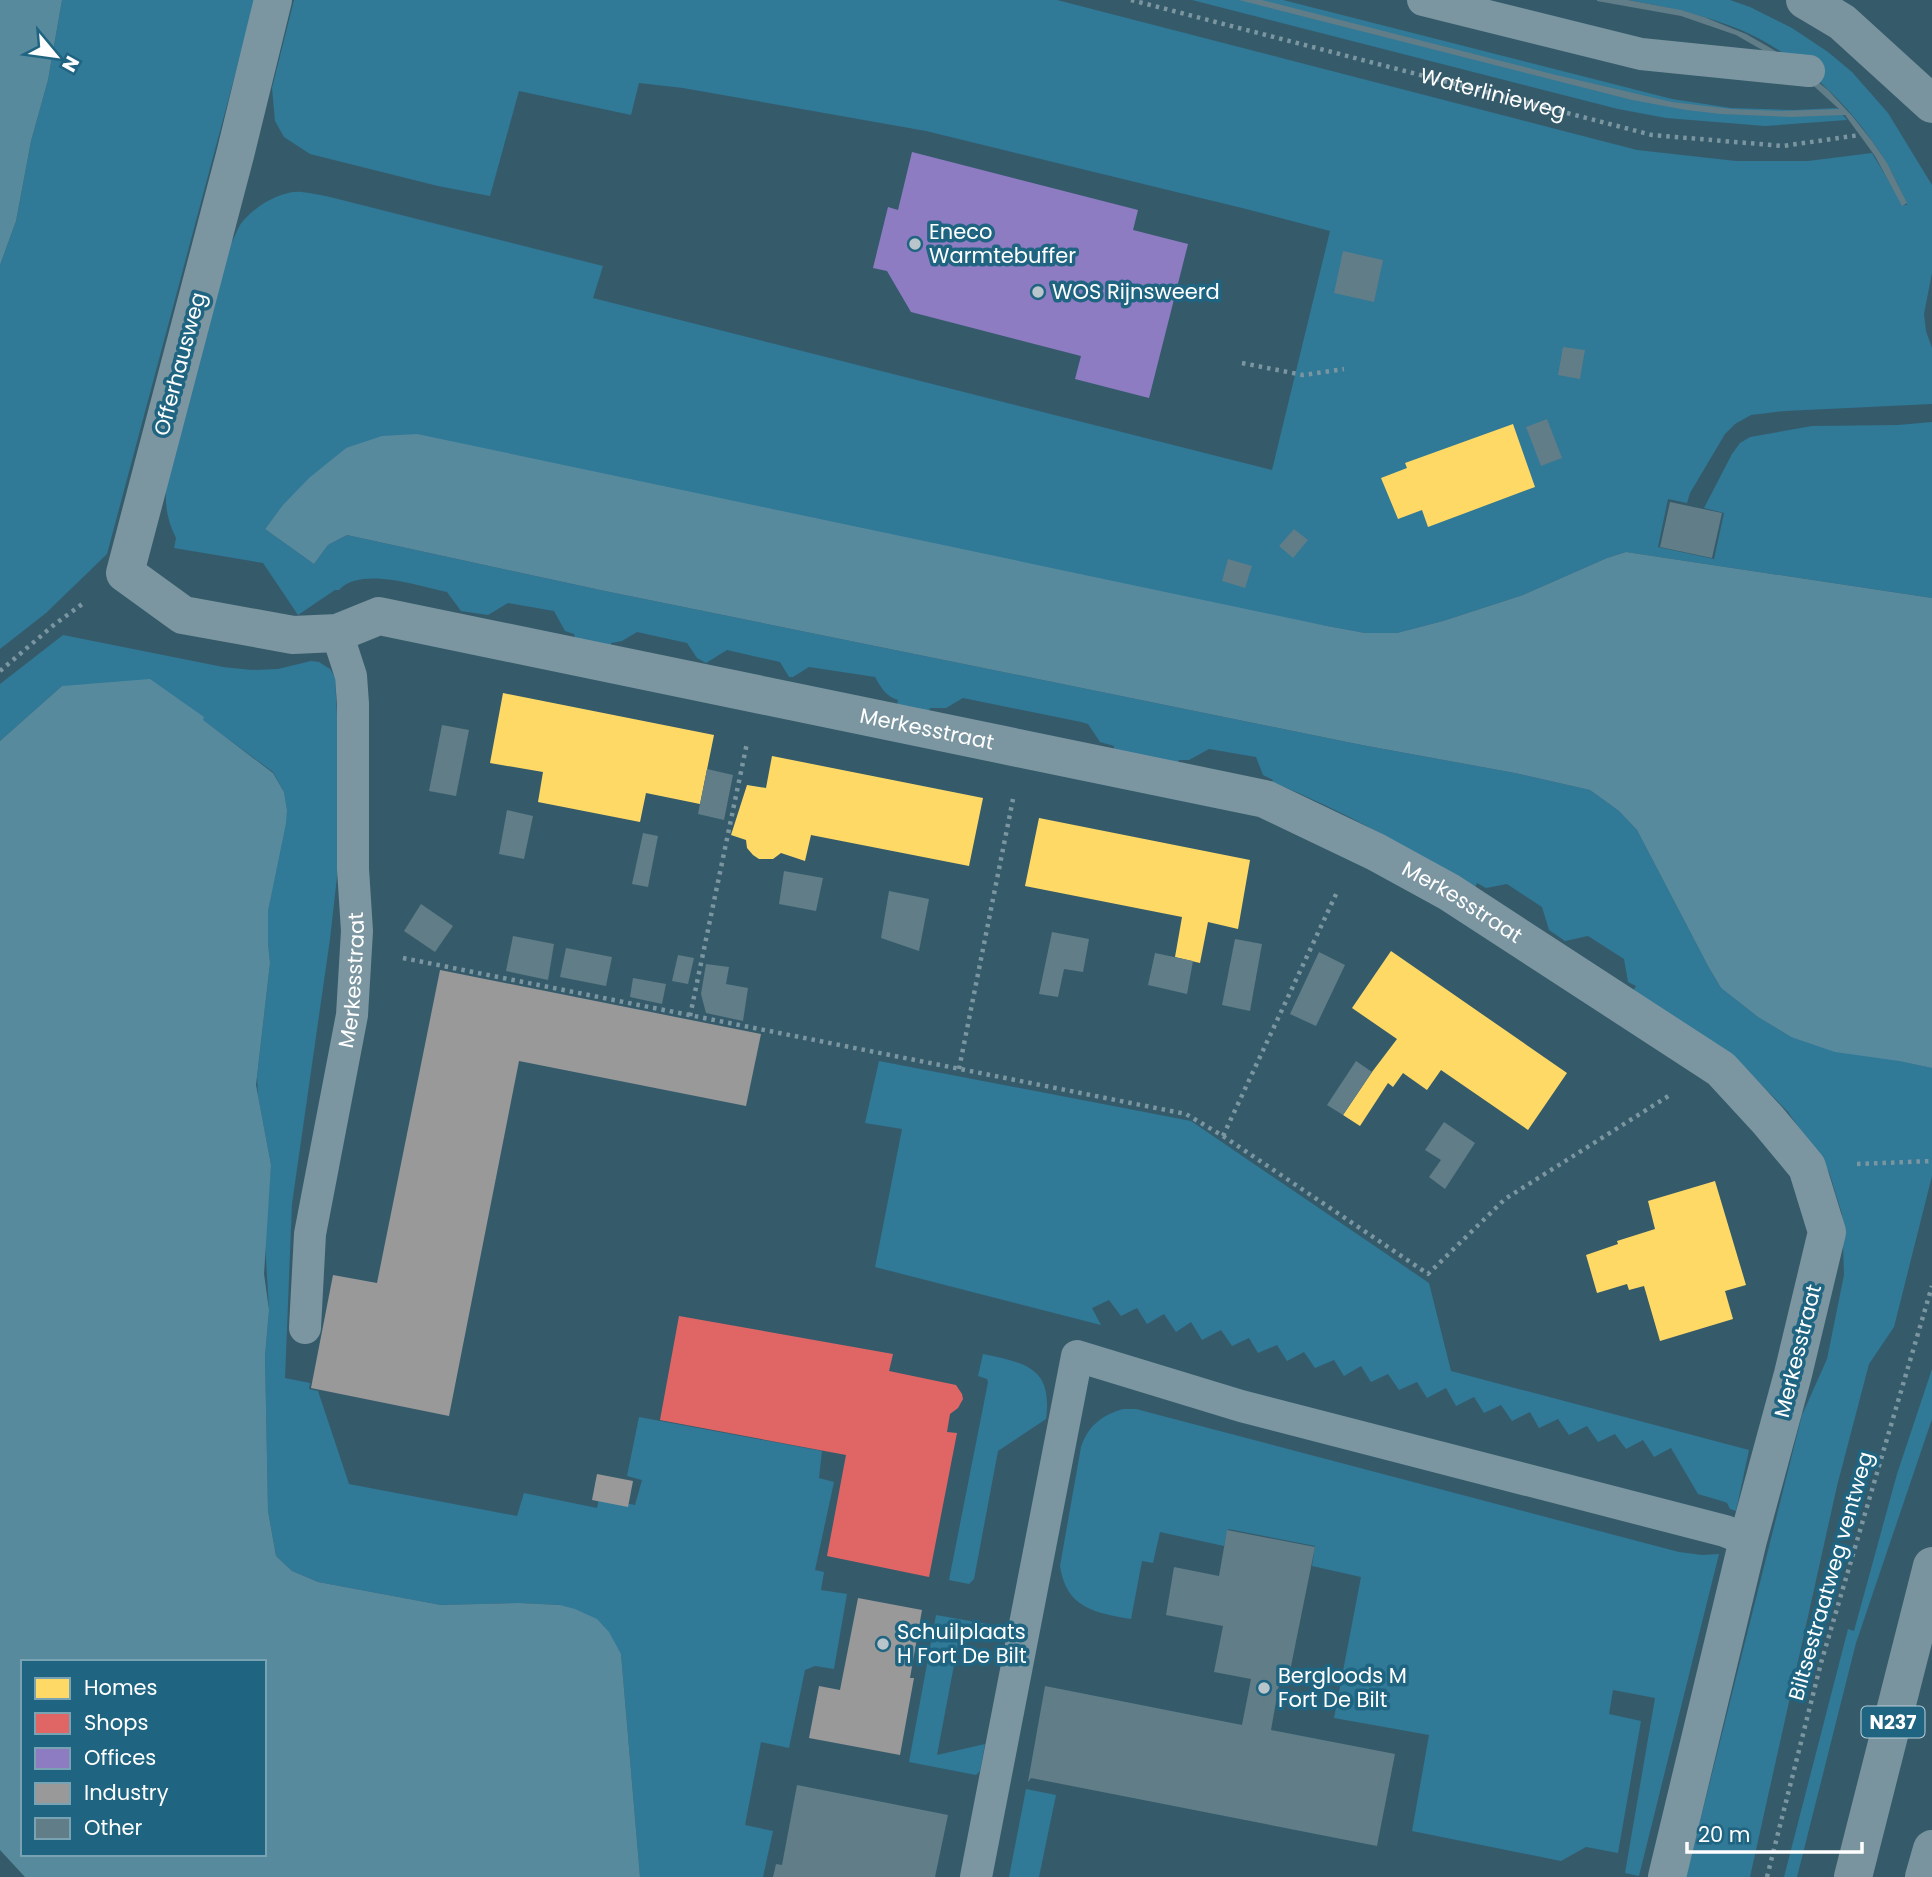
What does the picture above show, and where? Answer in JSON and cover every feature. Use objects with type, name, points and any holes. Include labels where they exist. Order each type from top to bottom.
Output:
[{"type":"main road","points":[[1805,0],[1842,22],[1932,104]]},
{"type":"main road","name":"N237","points":[[1853,1877],[1932,1566]]},
{"type":"main road","points":[[1924,1877],[1932,1849]]},
{"type":"street","name":"Offerhausweg","points":[[125,573],[273,0]]},
{"type":"street","name":"Merkesstraat","points":[[125,573],[183,615],[293,635],[337,633],[379,616],[1265,799],[1359,844],[1449,892],[1721,1069],[1807,1167],[1826,1232],[1667,1877]]},
{"type":"lane","points":[[1423,0],[1641,54],[1809,71]]},
{"type":"lane","name":"Merkesstraat","points":[[305,1328],[310,1234],[352,1015],[356,943],[353,704],[351,676],[337,633]]},
{"type":"lane","points":[[976,1877],[1077,1356],[1241,1406],[1725,1531],[1748,1540]]},
{"type":"path","name":"Waterlinieweg","points":[[1131,0],[1652,135],[1783,146],[1860,135]]},
{"type":"path","points":[[1242,363],[1303,375],[1344,369]]},
{"type":"path","points":[[0,671],[55,624],[125,573]]},
{"type":"path","points":[[690,1016],[758,694]]},
{"type":"path","points":[[959,1069],[1023,749]]},
{"type":"path","points":[[1223,1136],[1359,844]]},
{"type":"path","points":[[396,957],[1186,1114],[1428,1273],[1505,1199],[1690,1083],[1721,1069]]},
{"type":"path","points":[[1807,1167],[1932,1161]]},
{"type":"path","name":"Biltsestraatweg ventweg","points":[[1767,1877],[1821,1663],[1932,1286]]},
{"type":"shaded area","points":[[0,0],[62,0],[48,80],[31,141],[16,221],[0,265]]},
{"type":"shaded area","points":[[62,0],[255,0],[107,554],[46,613],[0,649],[0,265],[16,221],[31,141],[48,80]]},
{"type":"shaded area","points":[[294,0],[1057,0],[1637,150],[1736,161],[1808,161],[1872,153],[1903,205],[1907,205],[1895,178],[1861,126],[1818,80],[1793,60],[1768,43],[1741,30],[1686,12],[1628,0],[1730,0],[1792,28],[1828,52],[1852,72],[1888,113],[1932,185],[1932,273],[1924,314],[1932,348],[1932,404],[1751,415],[1735,424],[1725,434],[1690,493],[1687,503],[1668,499],[1658,547],[1714,559],[1724,513],[1704,508],[1732,454],[1740,443],[1750,437],[1812,426],[1932,422],[1932,598],[1626,552],[1523,595],[1443,621],[1397,633],[1365,633],[346,448],[293,496],[265,529],[314,564],[328,545],[347,535],[605,591],[1590,790],[1619,811],[1637,830],[1721,988],[1758,1017],[1791,1037],[1932,1068],[1932,1176],[1894,1327],[1869,1364],[1837,1486],[1750,1877],[1686,1877],[1802,1415],[1827,1359],[1844,1275],[1842,1214],[1829,1172],[1788,1112],[1736,1059],[1633,991],[1636,986],[1628,982],[1624,959],[1588,936],[1565,941],[1549,930],[1542,907],[1507,884],[1486,888],[1477,883],[1475,888],[1350,818],[1272,782],[1273,780],[1263,775],[1256,757],[1209,749],[1177,763],[1114,750],[1114,746],[1100,742],[1088,724],[963,698],[946,708],[930,708],[929,712],[897,705],[898,700],[887,694],[875,677],[809,667],[789,677],[780,662],[727,650],[706,663],[697,658],[687,643],[637,632],[622,641],[611,643],[611,646],[575,638],[574,634],[565,631],[554,611],[508,603],[488,615],[461,611],[447,592],[406,582],[361,579],[335,590],[298,615],[263,563],[174,548],[176,538],[168,515],[166,490],[230,245],[240,225],[252,212],[267,201],[285,194],[302,192],[330,197],[603,266],[593,298],[1272,470],[1330,231],[926,131],[683,88],[639,83],[631,115],[519,91],[490,196],[438,186],[310,154],[284,137],[275,121],[272,88]]},
{"type":"shaded area","points":[[1192,0],[1283,0],[1672,99],[1731,108],[1837,108],[1847,120],[1765,126],[1666,118],[1618,109]]},
{"type":"shaded area","points":[[417,434],[1365,633],[1397,633],[1443,621],[1523,595],[1626,552],[1932,598],[1932,1068],[1835,1052],[1791,1037],[1758,1017],[1721,988],[1637,830],[1619,811],[1590,790],[605,591],[347,535],[328,545],[314,564],[265,529],[309,478],[346,448],[382,436]]},
{"type":"shaded area","points":[[63,635],[223,667],[278,669],[311,661],[319,662],[330,669],[335,677],[338,734],[338,868],[292,1204],[285,1378],[310,1383],[309,1389],[318,1391],[349,1484],[517,1516],[524,1493],[597,1508],[599,1498],[635,1505],[642,1480],[627,1476],[639,1417],[822,1451],[819,1478],[834,1482],[815,1570],[824,1572],[821,1590],[847,1594],[834,1669],[815,1666],[805,1670],[789,1748],[761,1742],[745,1825],[773,1831],[763,1877],[640,1877],[621,1654],[560,1605],[441,1605],[318,1582],[292,1571],[276,1556],[268,1511],[265,1356],[269,1310],[265,1241],[271,1165],[257,1077],[270,963],[268,911],[287,810],[284,792],[273,772],[202,720],[203,718],[62,686],[0,741],[0,684]]},
{"type":"shaded area","points":[[150,679],[204,717],[203,720],[273,773],[284,792],[286,823],[268,911],[270,963],[256,1085],[271,1165],[264,1274],[269,1310],[265,1356],[268,1511],[276,1556],[292,1571],[318,1582],[441,1605],[560,1605],[597,1619],[609,1632],[621,1654],[640,1877],[25,1877],[0,1850],[0,741],[62,686]]},
{"type":"shaded area","points":[[879,1061],[1191,1121],[1429,1283],[1451,1371],[1749,1450],[1736,1511],[1730,1509],[1725,1502],[1698,1494],[1671,1448],[1654,1457],[1643,1440],[1626,1449],[1615,1434],[1598,1442],[1587,1426],[1569,1435],[1558,1419],[1539,1428],[1530,1412],[1512,1421],[1501,1405],[1484,1413],[1474,1397],[1456,1406],[1446,1388],[1427,1398],[1417,1382],[1399,1390],[1388,1374],[1371,1382],[1361,1366],[1344,1376],[1334,1360],[1315,1368],[1304,1352],[1287,1361],[1277,1345],[1258,1353],[1249,1338],[1232,1346],[1221,1330],[1202,1340],[1191,1322],[1176,1332],[1164,1314],[1147,1324],[1137,1308],[1121,1316],[1109,1300],[1092,1308],[1101,1325],[875,1267],[902,1129],[865,1123]]},
{"type":"shaded area","points":[[983,1354],[1012,1361],[1033,1370],[1045,1388],[1046,1419],[998,1451],[974,1579],[969,1584],[949,1580],[988,1382],[978,1376]]},
{"type":"shaded area","points":[[1932,1369],[1932,1419],[1856,1643],[1797,1877],[1784,1877],[1848,1629],[1854,1631],[1897,1474]]},
{"type":"shaded area","points":[[1123,1409],[1136,1409],[1679,1552],[1719,1554],[1639,1876],[1625,1873],[1655,1698],[1613,1690],[1609,1714],[1641,1721],[1618,1853],[1586,1847],[1561,1861],[1412,1831],[1429,1735],[1334,1718],[1361,1577],[1312,1566],[1315,1546],[1228,1529],[1224,1546],[1160,1532],[1153,1563],[1142,1561],[1131,1619],[1094,1611],[1076,1600],[1063,1580],[1060,1566],[1081,1447],[1097,1422]]},
{"type":"shaded area","points":[[936,1615],[1000,1628],[997,1632],[958,1644],[937,1755],[985,1744],[980,1771],[976,1775],[909,1762]]},
{"type":"shaded area","points":[[1026,1789],[1056,1795],[1039,1877],[1009,1877]]},
{"type":"building: Homes","points":[[1513,424],[1535,487],[1428,527],[1422,510],[1398,519],[1381,478],[1407,468],[1405,463]]},
{"type":"building: Homes","points":[[503,693],[714,735],[700,804],[646,793],[640,822],[538,802],[543,772],[490,763]]},
{"type":"building: Homes","points":[[772,756],[983,798],[969,866],[811,835],[805,861],[781,853],[773,859],[759,859],[747,848],[746,840],[731,835],[747,785],[766,788]]},
{"type":"building: Homes","points":[[1039,818],[1250,860],[1238,929],[1208,922],[1200,963],[1175,957],[1182,917],[1025,886]]},
{"type":"building: Homes","points":[[1391,951],[1567,1073],[1528,1130],[1441,1070],[1427,1090],[1403,1073],[1393,1087],[1388,1083],[1360,1126],[1343,1115],[1397,1039],[1352,1008]]},
{"type":"building: Homes","points":[[1715,1181],[1746,1285],[1725,1291],[1733,1319],[1660,1341],[1644,1286],[1629,1290],[1627,1284],[1597,1293],[1586,1255],[1618,1244],[1617,1241],[1655,1229],[1648,1201]]},
{"type":"building: Shops","points":[[679,1316],[893,1354],[889,1371],[956,1385],[963,1399],[958,1408],[950,1414],[947,1432],[957,1433],[929,1577],[827,1556],[846,1455],[660,1420]]},
{"type":"building: Offices","name":"WOS Rijnsweerd","points":[[912,152],[1138,210],[1133,230],[1188,244],[1149,398],[1075,379],[1081,356],[911,312],[887,271],[873,268],[888,207],[898,210]]},
{"type":"building: Industry","points":[[440,970],[761,1034],[746,1106],[519,1061],[449,1416],[311,1388],[333,1275],[377,1283]]},
{"type":"building: Industry","points":[[597,1474],[633,1481],[628,1507],[592,1500]]},
{"type":"building: Industry","name":"Schuilplaats H Fort De Bilt","points":[[858,1598],[922,1610],[910,1678],[914,1678],[900,1755],[809,1738],[819,1686],[840,1690]]},
{"type":"building: Other","points":[[1239,0],[1262,0],[1672,102],[1732,109],[1839,109],[1785,63],[1736,35],[1681,16],[1597,0],[1628,0],[1681,10],[1746,34],[1784,56],[1828,90],[1872,141],[1887,163],[1907,203],[1902,206],[1875,156],[1845,115],[1790,117],[1721,114],[1632,100]]},
{"type":"building: Other","points":[[1343,251],[1383,260],[1374,302],[1334,293]]},
{"type":"building: Other","points":[[1563,347],[1585,350],[1580,379],[1558,375]]},
{"type":"building: Other","points":[[1547,419],[1562,458],[1541,466],[1526,427]]},
{"type":"building: Other","points":[[1670,502],[1722,513],[1712,558],[1660,547]]},
{"type":"building: Other","points":[[1294,529],[1308,540],[1293,558],[1279,546]]},
{"type":"building: Other","points":[[1228,559],[1252,566],[1245,588],[1222,581]]},
{"type":"building: Other","points":[[442,725],[469,730],[456,796],[429,791]]},
{"type":"building: Other","points":[[707,769],[733,775],[724,820],[698,814]]},
{"type":"building: Other","points":[[507,810],[533,816],[524,859],[499,854]]},
{"type":"building: Other","points":[[643,833],[658,836],[648,887],[632,884]]},
{"type":"building: Other","points":[[784,871],[823,878],[816,911],[779,904]]},
{"type":"building: Other","points":[[889,891],[929,899],[919,951],[881,938]]},
{"type":"building: Other","points":[[421,904],[453,926],[435,952],[404,931]]},
{"type":"building: Other","points":[[1052,932],[1089,939],[1083,972],[1064,969],[1058,997],[1039,994]]},
{"type":"building: Other","points":[[513,936],[554,944],[548,980],[506,971]]},
{"type":"building: Other","points":[[1235,939],[1262,944],[1250,1011],[1222,1005]]},
{"type":"building: Other","points":[[566,948],[612,957],[606,986],[560,977]]},
{"type":"building: Other","points":[[1319,952],[1345,965],[1316,1026],[1290,1014]]},
{"type":"building: Other","points":[[1155,953],[1193,961],[1187,994],[1148,985]]},
{"type":"building: Other","points":[[678,955],[694,958],[688,984],[672,981]]},
{"type":"building: Other","points":[[706,964],[729,967],[726,984],[748,988],[743,1021],[706,1013],[701,994]]},
{"type":"building: Other","points":[[633,978],[666,984],[662,1004],[630,997]]},
{"type":"building: Other","points":[[1356,1061],[1372,1072],[1343,1115],[1327,1105]]},
{"type":"building: Other","points":[[1444,1122],[1475,1143],[1445,1189],[1429,1177],[1441,1160],[1425,1150]]},
{"type":"building: Other","name":"Bergloods M Fort De Bilt","points":[[1227,1530],[1315,1547],[1287,1686],[1279,1685],[1271,1730],[1395,1754],[1377,1846],[1031,1778],[1028,1782],[1045,1686],[1242,1725],[1251,1679],[1214,1672],[1223,1626],[1166,1615],[1174,1567],[1219,1576]]},
{"type":"building: Other","points":[[797,1785],[948,1815],[935,1877],[773,1877],[776,1864],[782,1865]]},
{"type":"place","name":"Eneco Warmtebuffer","points":[[915,244]]},
{"type":"place","name":"WOS Rijnsweerd","points":[[1038,292]]},
{"type":"place","name":"Schuilplaats H Fort De Bilt","points":[[883,1644]]},
{"type":"place","name":"Bergloods M Fort De Bilt","points":[[1264,1688]]}]
